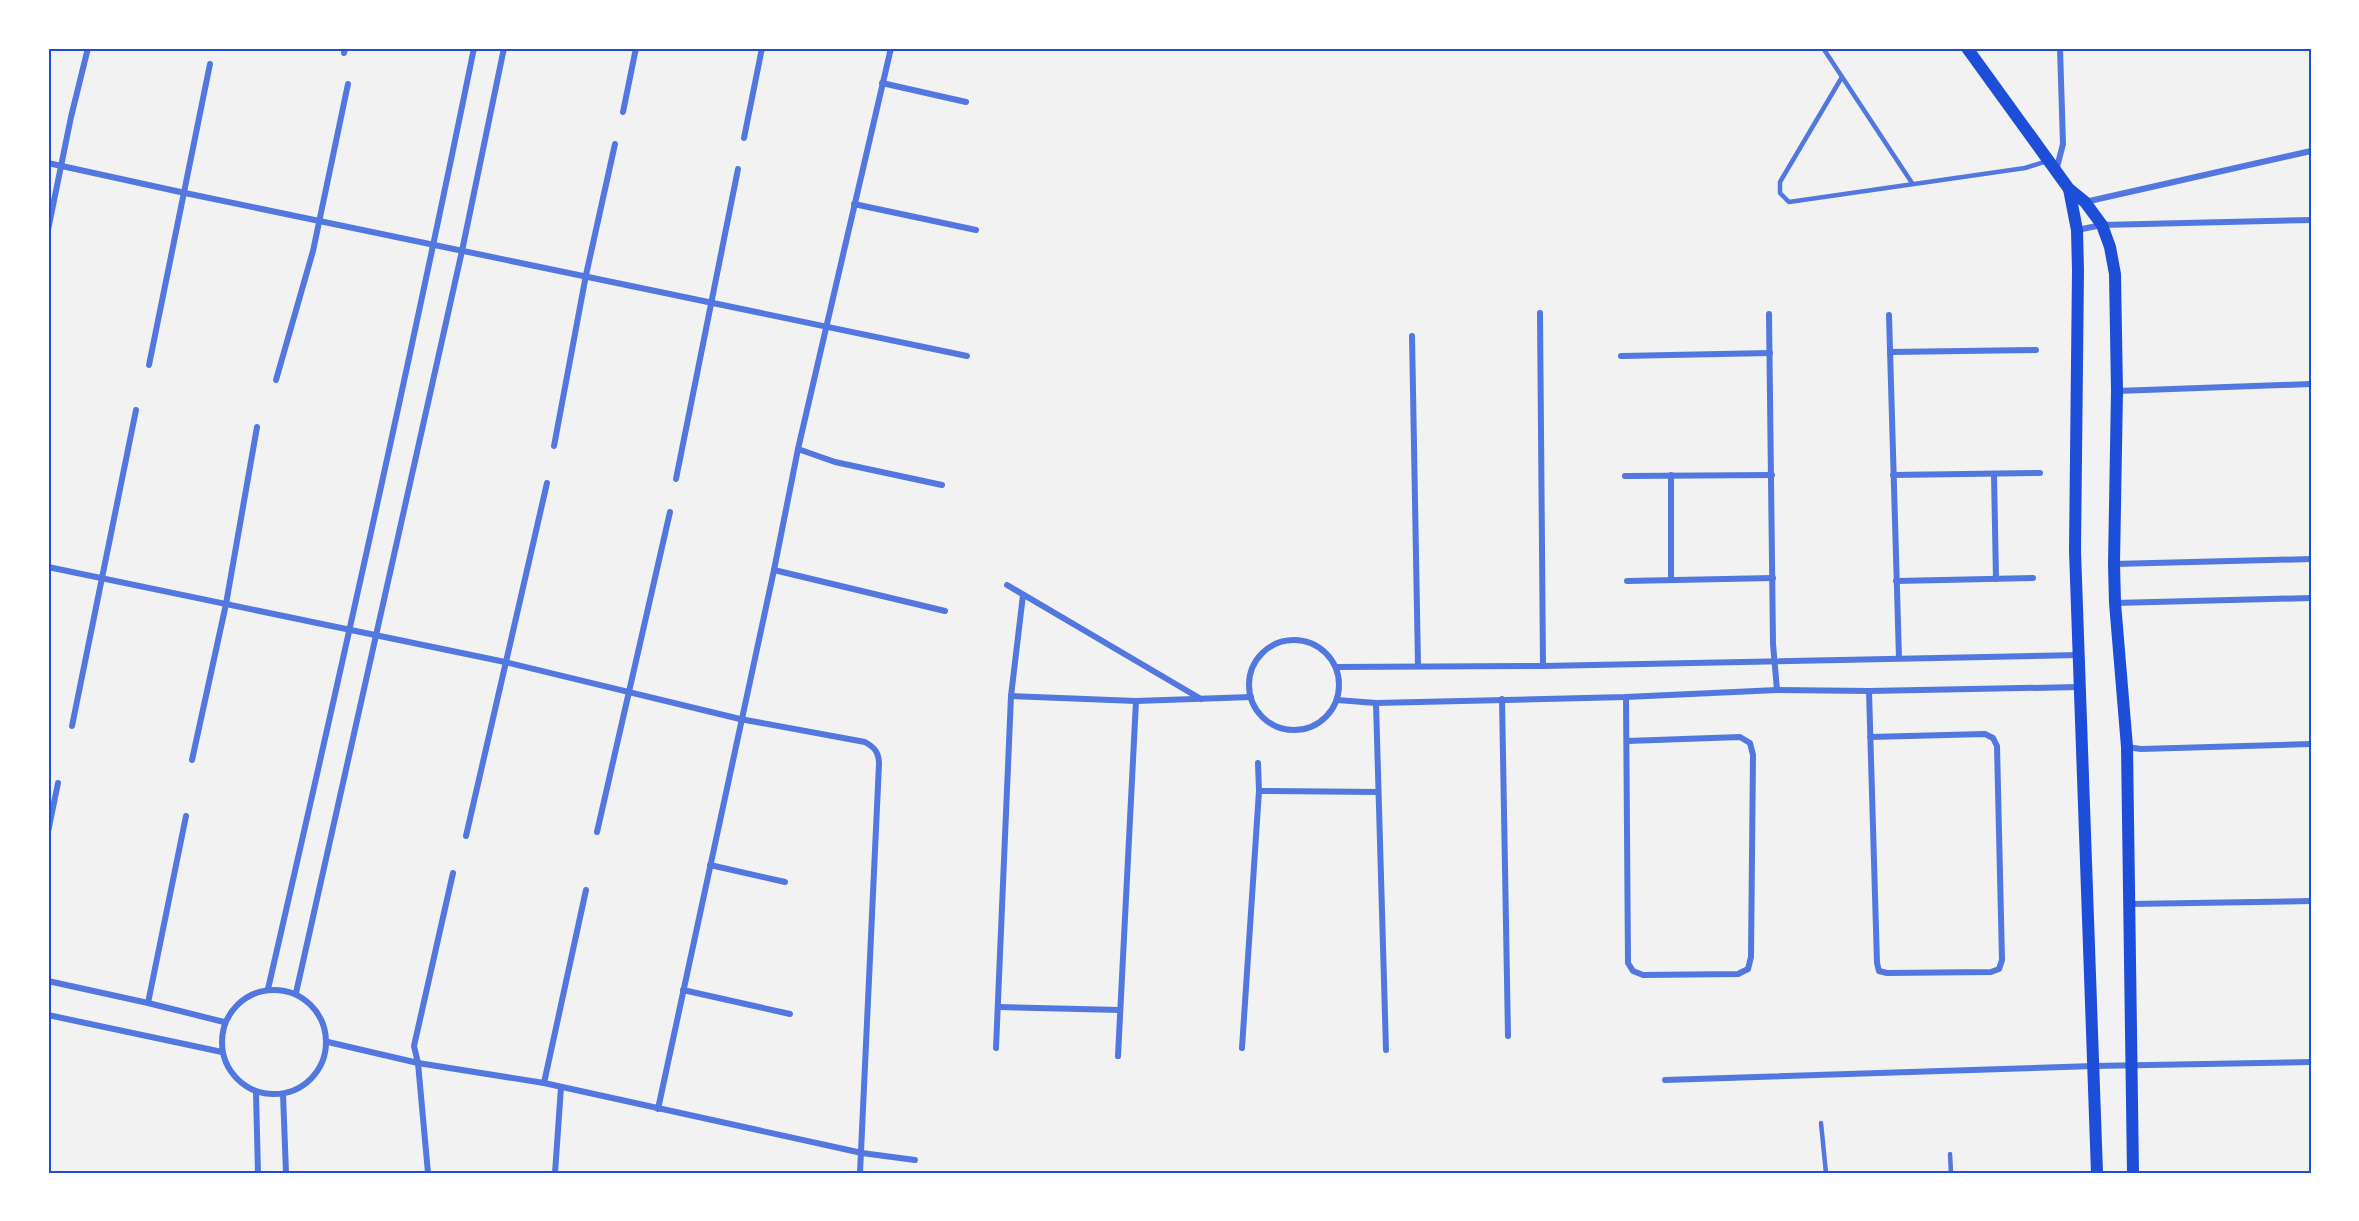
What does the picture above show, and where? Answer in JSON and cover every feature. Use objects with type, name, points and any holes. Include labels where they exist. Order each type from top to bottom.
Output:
[{"type":"main road","points":[[1967,48],[2056,172],[2069,189],[2085,202],[2102,225],[2110,248],[2115,274],[2117,391],[2114,564],[2127,747],[2133,1173]]},
{"type":"main road","points":[[2069,189],[2077,230],[2075,551],[2097,1173]]},
{"type":"street","points":[[48,230],[88,48]]},
{"type":"street","points":[[268,989],[350,631],[474,48]]},
{"type":"street","points":[[296,993],[462,250],[504,48]]},
{"type":"street","points":[[623,112],[636,48]]},
{"type":"street","points":[[744,138],[762,48]]},
{"type":"street","points":[[657,1109],[774,570],[798,449],[891,48]]},
{"type":"street","points":[[2056,172],[2063,144],[2060,48]]},
{"type":"street","points":[[149,365],[210,64]]},
{"type":"street","points":[[882,83],[966,102]]},
{"type":"street","points":[[276,380],[313,251],[348,84]]},
{"type":"street","points":[[555,446],[586,276],[615,144]]},
{"type":"street","points":[[2071,208],[2085,202],[2311,151]]},
{"type":"street","points":[[48,163],[967,356]]},
{"type":"street","points":[[676,479],[738,169]]},
{"type":"street","points":[[854,204],[976,230]]},
{"type":"street","points":[[2077,230],[2102,225],[2311,220]]},
{"type":"street","points":[[1540,313],[1543,666]]},
{"type":"street","points":[[1769,314],[1777,690]]},
{"type":"street","points":[[1889,315],[1899,658]]},
{"type":"street","points":[[1412,336],[1418,665]]},
{"type":"street","points":[[1890,352],[2036,350]]},
{"type":"street","points":[[1621,356],[1770,353]]},
{"type":"street","points":[[2117,391],[2311,384]]},
{"type":"street","points":[[72,726],[136,410]]},
{"type":"street","points":[[192,760],[226,604],[257,427]]},
{"type":"street","points":[[798,449],[835,462],[942,485]]},
{"type":"street","points":[[1893,475],[2040,473]]},
{"type":"street","points":[[1994,474],[1996,579]]},
{"type":"street","points":[[1625,476],[1772,475]]},
{"type":"street","points":[[1671,476],[1671,580]]},
{"type":"street","points":[[466,836],[547,483]]},
{"type":"street","points":[[597,832],[670,512]]},
{"type":"street","points":[[2114,564],[2311,559]]},
{"type":"street","points":[[48,567],[506,662],[740,719],[865,742],[873,747],[879,755],[860,1173]]},
{"type":"street","points":[[774,570],[945,611]]},
{"type":"street","points":[[1627,581],[1773,578]]},
{"type":"street","points":[[1896,581],[2033,578]]},
{"type":"street","points":[[1007,585],[1202,699]]},
{"type":"street","points":[[996,1048],[1011,696],[1023,595]]},
{"type":"street","points":[[2115,603],[2311,598]]},
{"type":"street","points":[[1298,640],[1314,644],[1327,653],[1336,667],[1340,684],[1337,700],[1329,715],[1314,726],[1296,730],[1278,727],[1263,717],[1252,703],[1249,685],[1252,667],[1263,651],[1279,642],[1298,640]]},
{"type":"street","points":[[1336,667],[1543,666],[2078,655]]},
{"type":"street","points":[[1337,700],[1376,703],[1626,697],[1777,690],[1869,691],[2079,687]]},
{"type":"street","points":[[1869,691],[1870,737],[1876,963],[1879,971],[1887,973],[1991,972],[1999,969],[2002,960],[1997,746],[1993,738],[1985,734],[1870,737]]},
{"type":"street","points":[[1011,696],[1136,701],[1251,697]]},
{"type":"street","points":[[1626,697],[1628,963],[1633,971],[1643,975],[1738,974],[1748,969],[1751,945],[1753,755],[1750,743],[1740,737],[1627,741]]},
{"type":"street","points":[[1502,699],[1509,1036]]},
{"type":"street","points":[[1118,1056],[1136,701]]},
{"type":"street","points":[[1376,703],[1386,1050]]},
{"type":"street","points":[[2127,747],[2141,749],[2311,744]]},
{"type":"street","points":[[1242,1048],[1258,762]]},
{"type":"street","points":[[48,832],[58,783]]},
{"type":"street","points":[[1258,791],[1378,792]]},
{"type":"street","points":[[148,1002],[186,816]]},
{"type":"street","points":[[710,865],[785,882]]},
{"type":"street","points":[[428,1173],[418,1063],[414,1046],[453,873]]},
{"type":"street","points":[[544,1083],[586,890]]},
{"type":"street","points":[[2128,904],[2311,902]]},
{"type":"street","points":[[48,981],[148,1002],[224,1022]]},
{"type":"street","points":[[268,989],[296,993],[313,1005],[324,1022],[328,1042],[322,1065],[307,1083],[283,1094],[256,1093],[236,1078],[227,1066],[222,1052],[224,1022],[233,1008],[249,995],[268,989]]},
{"type":"street","points":[[683,990],[790,1014]]},
{"type":"street","points":[[998,1007],[1120,1010]]},
{"type":"street","points":[[48,1015],[222,1052]]},
{"type":"street","points":[[328,1042],[418,1063],[544,1083],[862,1153],[915,1160]]},
{"type":"street","points":[[1665,1080],[2094,1066],[2311,1062]]},
{"type":"street","points":[[555,1173],[561,1087]]},
{"type":"street","points":[[256,1093],[258,1173]]},
{"type":"street","points":[[283,1094],[286,1173]]},
{"type":"lane","points":[[1823,48],[1912,183]]},
{"type":"lane","points":[[1842,77],[1780,182],[1780,193],[1789,202],[2025,168],[2048,161]]},
{"type":"lane","points":[[1821,1123],[1826,1173]]},
{"type":"lane","points":[[1950,1154],[1951,1173]]}]
